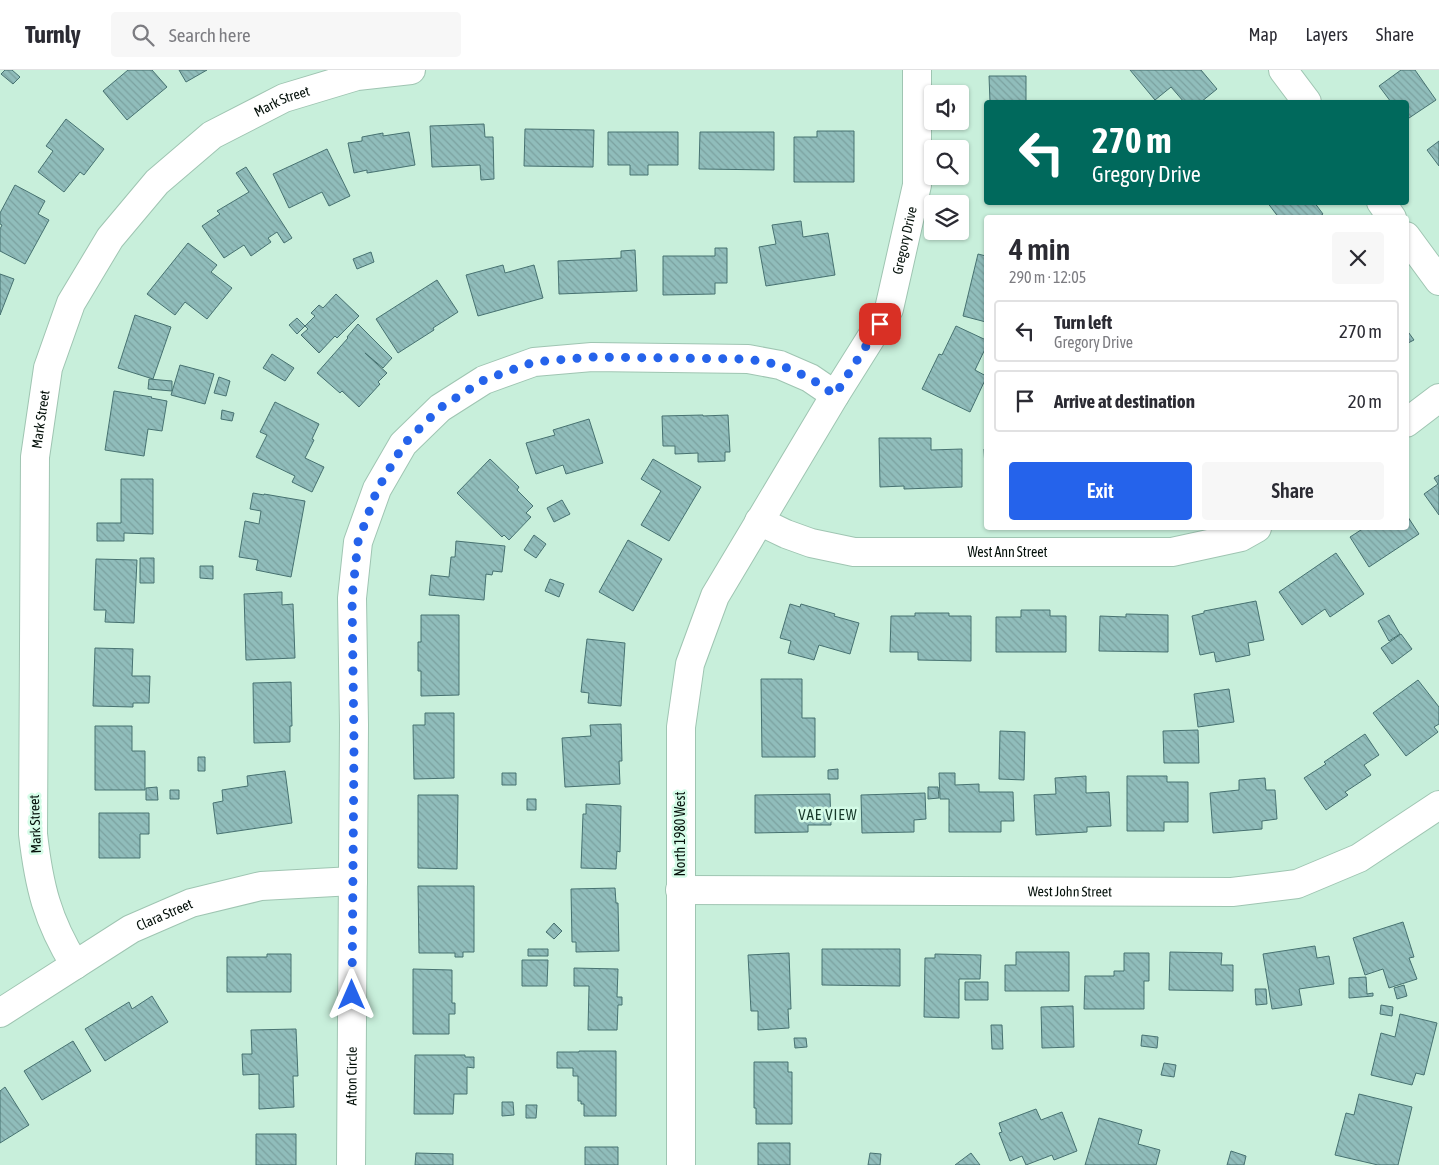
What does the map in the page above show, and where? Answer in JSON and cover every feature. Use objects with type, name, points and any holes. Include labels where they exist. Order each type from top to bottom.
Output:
[{"type":"street","name":"Mark Street","points":[[75,965],[62,945],[47,910],[37,872],[33,834],[35,457],[48,368],[71,302],[110,238],[157,182],[212,135],[284,98],[356,76],[411,70]]},
{"type":"street","name":"Gregory Drive","points":[[760,521],[889,309],[917,185],[917,70]]},
{"type":"street","points":[[1283,70],[1306,100]]},
{"type":"street","points":[[1409,240],[1439,281]]},
{"type":"street","name":"Afton Circle","points":[[351,1165],[353,882],[352,598],[358,542],[377,490],[404,444],[440,408],[484,380],[534,362],[592,357],[748,359],[780,365],[810,378],[835,395]]},
{"type":"street","points":[[1409,421],[1439,398]]},
{"type":"street","name":"West Ann Street","points":[[760,521],[810,544],[854,552],[1172,552],[1241,537],[1253,530]]},
{"type":"street","name":"North 1980 West","points":[[681,1165],[681,727],[690,664],[715,596],[760,521]]},
{"type":"street","name":"West John Street","points":[[680,890],[1232,892],[1297,884],[1359,858],[1436,814]]},
{"type":"street","name":"Clara Street","points":[[0,1013],[131,929],[190,903],[261,886],[353,882]]},
{"type":"building","points":[[5,70],[12,70],[20,77],[13,84],[1,74]]},
{"type":"building","points":[[128,70],[152,70],[167,87],[127,120],[103,91]]},
{"type":"building","points":[[179,70],[207,70],[186,82]]},
{"type":"building","points":[[1130,70],[1201,70],[1217,89],[1203,100],[1182,100],[1171,87],[1155,100]]},
{"type":"building","points":[[1401,70],[1415,70],[1436,100],[1409,118],[1409,100],[1390,100],[1379,86]]},
{"type":"building","points":[[989,76],[1026,76],[1026,100],[990,100]]},
{"type":"building","points":[[66,119],[104,149],[84,175],[80,172],[64,192],[38,172],[53,151],[46,146]]},
{"type":"building","points":[[484,124],[485,137],[493,137],[494,179],[481,180],[480,165],[432,167],[430,126]]},
{"type":"building","points":[[525,129],[594,130],[593,167],[524,166]]},
{"type":"building","points":[[817,131],[854,131],[854,182],[794,182],[794,137],[817,137]]},
{"type":"building","points":[[409,132],[415,165],[367,173],[367,170],[354,173],[348,143],[362,141],[362,137],[383,133],[383,136]]},
{"type":"building","points":[[608,132],[678,132],[678,165],[648,165],[648,175],[630,175],[630,165],[608,165]]},
{"type":"building","points":[[700,132],[774,132],[774,170],[699,169]]},
{"type":"building","points":[[1439,141],[1439,166],[1427,150]]},
{"type":"building","points":[[327,149],[350,196],[329,206],[322,192],[289,208],[273,174]]},
{"type":"building","points":[[246,167],[292,238],[284,243],[277,232],[268,238],[271,242],[251,256],[244,245],[224,258],[202,226],[220,214],[217,211],[249,192],[236,173]]},
{"type":"building","points":[[15,185],[45,201],[38,214],[49,220],[25,264],[0,251],[0,229],[2,225],[0,224],[0,213]]},
{"type":"building","points":[[1269,205],[1316,205],[1323,214],[1322,215],[1277,215]]},
{"type":"building","points":[[801,221],[803,237],[828,233],[835,275],[766,286],[759,247],[776,244],[772,225]]},
{"type":"building","points":[[188,243],[217,265],[211,272],[232,288],[207,319],[185,302],[175,315],[147,294]]},
{"type":"building","points":[[715,248],[727,248],[727,283],[715,283],[715,294],[663,295],[663,256],[715,256]]},
{"type":"building","points":[[635,250],[637,291],[559,294],[558,261],[621,258],[621,251]]},
{"type":"building","points":[[371,252],[374,262],[357,269],[353,259]]},
{"type":"building","points":[[978,254],[984,256],[984,321],[963,316]]},
{"type":"building","points":[[503,265],[505,273],[534,265],[543,298],[478,316],[466,275]]},
{"type":"building","points":[[0,274],[14,279],[0,315]]},
{"type":"building","points":[[437,280],[458,312],[398,353],[376,319]]},
{"type":"building","points":[[336,294],[359,316],[337,338],[335,336],[319,353],[301,335],[308,329],[305,326],[315,316],[311,313],[319,305],[323,308]]},
{"type":"building","points":[[135,315],[171,327],[153,379],[118,368]]},
{"type":"building","points":[[297,318],[305,326],[297,334],[289,325]]},
{"type":"building","points":[[358,324],[392,358],[383,368],[365,353],[387,373],[378,382],[380,384],[359,407],[342,391],[340,393],[317,373]]},
{"type":"building","points":[[956,326],[984,339],[984,351],[975,370],[984,375],[984,382],[970,412],[922,389],[939,354],[942,355]]},
{"type":"building","points":[[1409,333],[1414,340],[1409,342]]},
{"type":"building","points":[[272,354],[294,368],[285,381],[263,368]]},
{"type":"building","points":[[180,365],[214,374],[205,404],[171,395]]},
{"type":"building","points":[[219,377],[230,381],[226,396],[214,393]]},
{"type":"building","points":[[149,379],[172,381],[172,391],[148,389]]},
{"type":"building","points":[[114,391],[167,401],[162,431],[148,429],[144,456],[105,450]]},
{"type":"building","points":[[275,402],[319,424],[305,458],[324,467],[312,492],[292,482],[295,476],[256,457],[267,435],[260,432]]},
{"type":"building","points":[[222,410],[234,413],[232,421],[221,419]]},
{"type":"building","points":[[728,415],[730,452],[725,452],[725,461],[698,462],[698,453],[675,454],[675,446],[663,446],[662,416]]},
{"type":"building","points":[[589,419],[603,463],[566,474],[563,465],[536,474],[526,443],[555,435],[553,430]]},
{"type":"building","points":[[879,438],[931,438],[931,450],[962,449],[962,487],[904,489],[904,486],[880,487]]},
{"type":"building","points":[[490,459],[519,487],[517,490],[533,506],[526,513],[531,517],[509,540],[504,535],[502,537],[457,493]]},
{"type":"building","points":[[653,459],[701,487],[669,541],[641,525],[661,491],[641,479]]},
{"type":"building","points":[[1439,475],[1439,515],[1424,494],[1438,484],[1434,478]]},
{"type":"building","points":[[121,479],[153,479],[153,534],[124,533],[124,541],[97,541],[97,523],[121,523]]},
{"type":"building","points":[[253,493],[305,501],[291,577],[256,570],[258,560],[239,557],[245,521],[259,524],[261,511],[250,509]]},
{"type":"building","points":[[562,500],[570,514],[554,522],[547,508]]},
{"type":"building","points":[[1409,519],[1419,534],[1369,567],[1350,537],[1361,530],[1409,530]]},
{"type":"building","points":[[534,535],[546,544],[536,558],[524,550]]},
{"type":"building","points":[[628,540],[662,559],[633,611],[599,592]]},
{"type":"building","points":[[456,541],[505,546],[502,572],[493,571],[492,575],[486,574],[484,600],[429,595],[431,575],[449,577],[451,557],[455,557]]},
{"type":"building","points":[[1336,553],[1364,594],[1330,617],[1325,609],[1302,625],[1279,592]]},
{"type":"building","points":[[140,558],[154,558],[154,583],[140,583]]},
{"type":"building","points":[[96,559],[137,560],[134,623],[105,622],[106,610],[94,610]]},
{"type":"building","points":[[200,566],[213,566],[213,579],[200,578]]},
{"type":"building","points":[[550,579],[564,584],[559,597],[545,591]]},
{"type":"building","points":[[282,592],[282,605],[293,604],[295,658],[246,660],[244,594]]},
{"type":"building","points":[[1256,601],[1264,640],[1248,643],[1250,655],[1216,662],[1214,652],[1200,655],[1192,616],[1204,613],[1204,611]]},
{"type":"building","points":[[790,604],[800,607],[801,604],[859,623],[850,654],[819,645],[814,660],[788,653],[791,641],[780,638]]},
{"type":"building","points":[[1021,610],[1050,610],[1050,616],[1066,616],[1066,652],[996,652],[996,617],[1021,617]]},
{"type":"building","points":[[915,613],[949,613],[949,616],[971,616],[971,661],[918,660],[918,652],[890,652],[891,616],[915,616]]},
{"type":"building","points":[[1126,614],[1168,615],[1168,652],[1099,651],[1100,616],[1126,617]]},
{"type":"building","points":[[421,615],[459,615],[459,695],[421,696],[421,671],[418,671],[418,642],[421,642]]},
{"type":"building","points":[[1389,615],[1400,634],[1389,641],[1378,621]]},
{"type":"building","points":[[1401,634],[1412,649],[1392,664],[1381,648]]},
{"type":"building","points":[[587,639],[625,643],[621,706],[588,703],[589,693],[581,692]]},
{"type":"building","points":[[95,648],[133,649],[132,676],[150,676],[149,703],[133,703],[133,707],[93,706]]},
{"type":"building","points":[[761,679],[802,679],[802,718],[815,718],[815,757],[762,757]]},
{"type":"building","points":[[1418,680],[1439,707],[1439,724],[1434,727],[1438,732],[1406,756],[1373,713]]},
{"type":"building","points":[[291,682],[292,726],[290,726],[290,742],[254,743],[253,683]]},
{"type":"building","points":[[1229,689],[1234,722],[1198,727],[1194,694]]},
{"type":"building","points":[[425,713],[454,713],[454,778],[414,779],[413,725],[425,725]]},
{"type":"building","points":[[621,724],[622,761],[619,761],[620,784],[565,787],[562,738],[591,736],[590,725]]},
{"type":"building","points":[[95,726],[132,726],[132,751],[145,751],[145,790],[95,790]]},
{"type":"building","points":[[1198,730],[1199,763],[1164,763],[1163,731]]},
{"type":"building","points":[[1000,731],[1025,732],[1024,780],[999,779]]},
{"type":"building","points":[[1365,734],[1379,755],[1364,765],[1371,775],[1345,792],[1348,795],[1326,810],[1304,778],[1326,764],[1324,762]]},
{"type":"building","points":[[198,757],[205,757],[205,771],[198,771]]},
{"type":"building","points":[[838,769],[838,779],[828,779],[828,770]]},
{"type":"building","points":[[285,771],[292,823],[217,834],[213,803],[223,801],[222,790],[248,786],[247,776]]},
{"type":"building","points":[[502,773],[516,773],[516,785],[502,785]]},
{"type":"building","points":[[939,773],[955,773],[955,785],[979,784],[979,792],[1013,792],[1014,821],[1001,821],[1001,832],[949,832],[949,799],[940,799]]},
{"type":"building","points":[[1086,776],[1086,793],[1109,792],[1111,826],[1087,827],[1087,832],[1036,835],[1034,795],[1056,794],[1055,778]]},
{"type":"building","points":[[1127,776],[1167,776],[1167,782],[1188,782],[1188,822],[1164,822],[1164,831],[1127,831]]},
{"type":"building","points":[[1265,778],[1266,790],[1275,790],[1277,819],[1262,821],[1262,829],[1213,833],[1210,793],[1239,790],[1239,780]]},
{"type":"building","points":[[157,787],[158,800],[146,800],[146,788]]},
{"type":"building","points":[[928,787],[938,787],[939,798],[928,799]]},
{"type":"building","points":[[170,790],[179,790],[179,799],[170,799]]},
{"type":"building","points":[[925,793],[926,819],[914,820],[914,832],[862,833],[861,795]]},
{"type":"building","points":[[830,794],[831,825],[808,825],[808,832],[755,833],[755,795]]},
{"type":"building","points":[[418,795],[458,795],[457,869],[418,868]]},
{"type":"building","points":[[527,799],[536,799],[536,810],[527,810]]},
{"type":"building","points":[[586,804],[621,806],[620,852],[617,851],[616,869],[581,868],[583,814],[586,814]]},
{"type":"building","points":[[99,813],[149,813],[149,834],[140,834],[140,858],[99,858]]},
{"type":"building","points":[[418,886],[474,886],[474,952],[463,952],[463,957],[455,957],[455,953],[419,953]]},
{"type":"building","points":[[615,888],[616,903],[618,903],[619,951],[576,952],[576,942],[572,942],[571,889]]},
{"type":"building","points":[[1403,922],[1414,957],[1409,958],[1417,979],[1389,988],[1383,969],[1365,975],[1353,938]]},
{"type":"building","points":[[554,923],[562,931],[554,939],[546,932]]},
{"type":"building","points":[[1315,946],[1317,958],[1329,956],[1334,984],[1299,989],[1302,1005],[1272,1009],[1263,954]]},
{"type":"building","points":[[528,949],[548,949],[548,956],[528,956]]},
{"type":"building","points":[[822,949],[900,949],[900,986],[822,985]]},
{"type":"building","points":[[1016,952],[1069,952],[1069,991],[1005,991],[1005,965],[1016,965]]},
{"type":"building","points":[[1170,952],[1222,953],[1221,965],[1233,965],[1233,991],[1169,990]]},
{"type":"building","points":[[789,953],[791,1009],[788,1009],[789,1028],[758,1030],[758,1011],[751,1011],[748,955]]},
{"type":"building","points":[[1124,953],[1149,953],[1149,981],[1144,981],[1144,1009],[1084,1009],[1085,976],[1114,976],[1114,971],[1124,971]]},
{"type":"building","points":[[267,954],[291,954],[291,992],[227,992],[227,957],[267,957]]},
{"type":"building","points":[[935,954],[981,955],[980,979],[959,979],[959,1018],[924,1017],[925,958],[935,958]]},
{"type":"building","points":[[522,960],[548,960],[547,986],[522,986]]},
{"type":"building","points":[[574,968],[618,969],[617,997],[622,997],[622,1005],[618,1005],[617,1030],[588,1030],[589,986],[574,986]]},
{"type":"building","points":[[413,969],[452,970],[452,1003],[455,1003],[455,1014],[449,1014],[449,1034],[413,1034]]},
{"type":"building","points":[[1366,977],[1367,994],[1373,993],[1373,996],[1349,998],[1349,978]]},
{"type":"building","points":[[965,982],[988,982],[988,1000],[965,1000]]},
{"type":"building","points":[[1404,985],[1407,996],[1397,999],[1394,988]]},
{"type":"building","points":[[1255,989],[1266,989],[1267,1004],[1256,1005]]},
{"type":"building","points":[[152,996],[168,1022],[105,1061],[85,1029],[129,1002],[132,1009]]},
{"type":"building","points":[[1381,1005],[1393,1007],[1392,1016],[1380,1014]]},
{"type":"building","points":[[1073,1006],[1074,1047],[1042,1048],[1041,1007]]},
{"type":"building","points":[[1400,1014],[1437,1023],[1424,1075],[1416,1073],[1412,1085],[1371,1075],[1381,1033],[1395,1037]]},
{"type":"building","points":[[991,1025],[1002,1025],[1003,1049],[992,1049]]},
{"type":"building","points":[[296,1029],[298,1076],[293,1076],[294,1107],[259,1109],[259,1074],[243,1075],[242,1054],[252,1054],[251,1030]]},
{"type":"building","points":[[1142,1035],[1158,1037],[1157,1048],[1141,1046]]},
{"type":"building","points":[[794,1038],[806,1038],[807,1047],[795,1048]]},
{"type":"building","points":[[73,1041],[91,1071],[42,1100],[24,1071]]},
{"type":"building","points":[[616,1051],[616,1116],[584,1116],[584,1104],[578,1101],[578,1076],[573,1076],[573,1068],[557,1068],[557,1052]]},
{"type":"building","points":[[415,1055],[465,1055],[465,1057],[474,1057],[474,1068],[467,1067],[467,1094],[454,1094],[453,1114],[414,1114]]},
{"type":"building","points":[[754,1062],[788,1062],[788,1072],[792,1072],[792,1124],[756,1124]]},
{"type":"building","points":[[1164,1063],[1176,1065],[1174,1077],[1161,1075]]},
{"type":"building","points":[[5,1087],[29,1125],[0,1143],[0,1091]]},
{"type":"building","points":[[1359,1094],[1412,1107],[1398,1165],[1378,1165],[1335,1155],[1346,1113],[1354,1115]]},
{"type":"building","points":[[502,1102],[513,1102],[514,1115],[502,1116]]},
{"type":"building","points":[[526,1105],[537,1105],[536,1118],[526,1118]]},
{"type":"building","points":[[1036,1109],[1041,1120],[1062,1112],[1077,1151],[1054,1160],[1052,1155],[1026,1165],[1022,1156],[1010,1161],[999,1133],[1002,1132],[999,1123]]},
{"type":"building","points":[[1099,1118],[1142,1130],[1138,1144],[1160,1150],[1156,1165],[1085,1165]]},
{"type":"building","points":[[256,1134],[296,1134],[296,1165],[256,1165]]},
{"type":"building","points":[[758,1143],[790,1143],[790,1165],[758,1165]]},
{"type":"building","points":[[585,1147],[618,1147],[618,1165],[585,1165]]},
{"type":"building","points":[[1231,1151],[1246,1156],[1244,1165],[1227,1165]]},
{"type":"building","points":[[416,1153],[453,1154],[453,1165],[415,1165]]},
{"type":"building","points":[[870,1153],[881,1154],[880,1165],[868,1165]]},
{"type":"building","points":[[971,1153],[980,1165],[955,1165]]},
{"type":"district","name":"VAE VIEW","points":[[828,814]]},
{"type":"route","points":[[352,995],[354,744],[352,598],[358,542],[377,490],[404,444],[440,408],[484,380],[534,362],[592,357],[748,359],[780,365],[810,378],[835,395],[880,324]]}]
